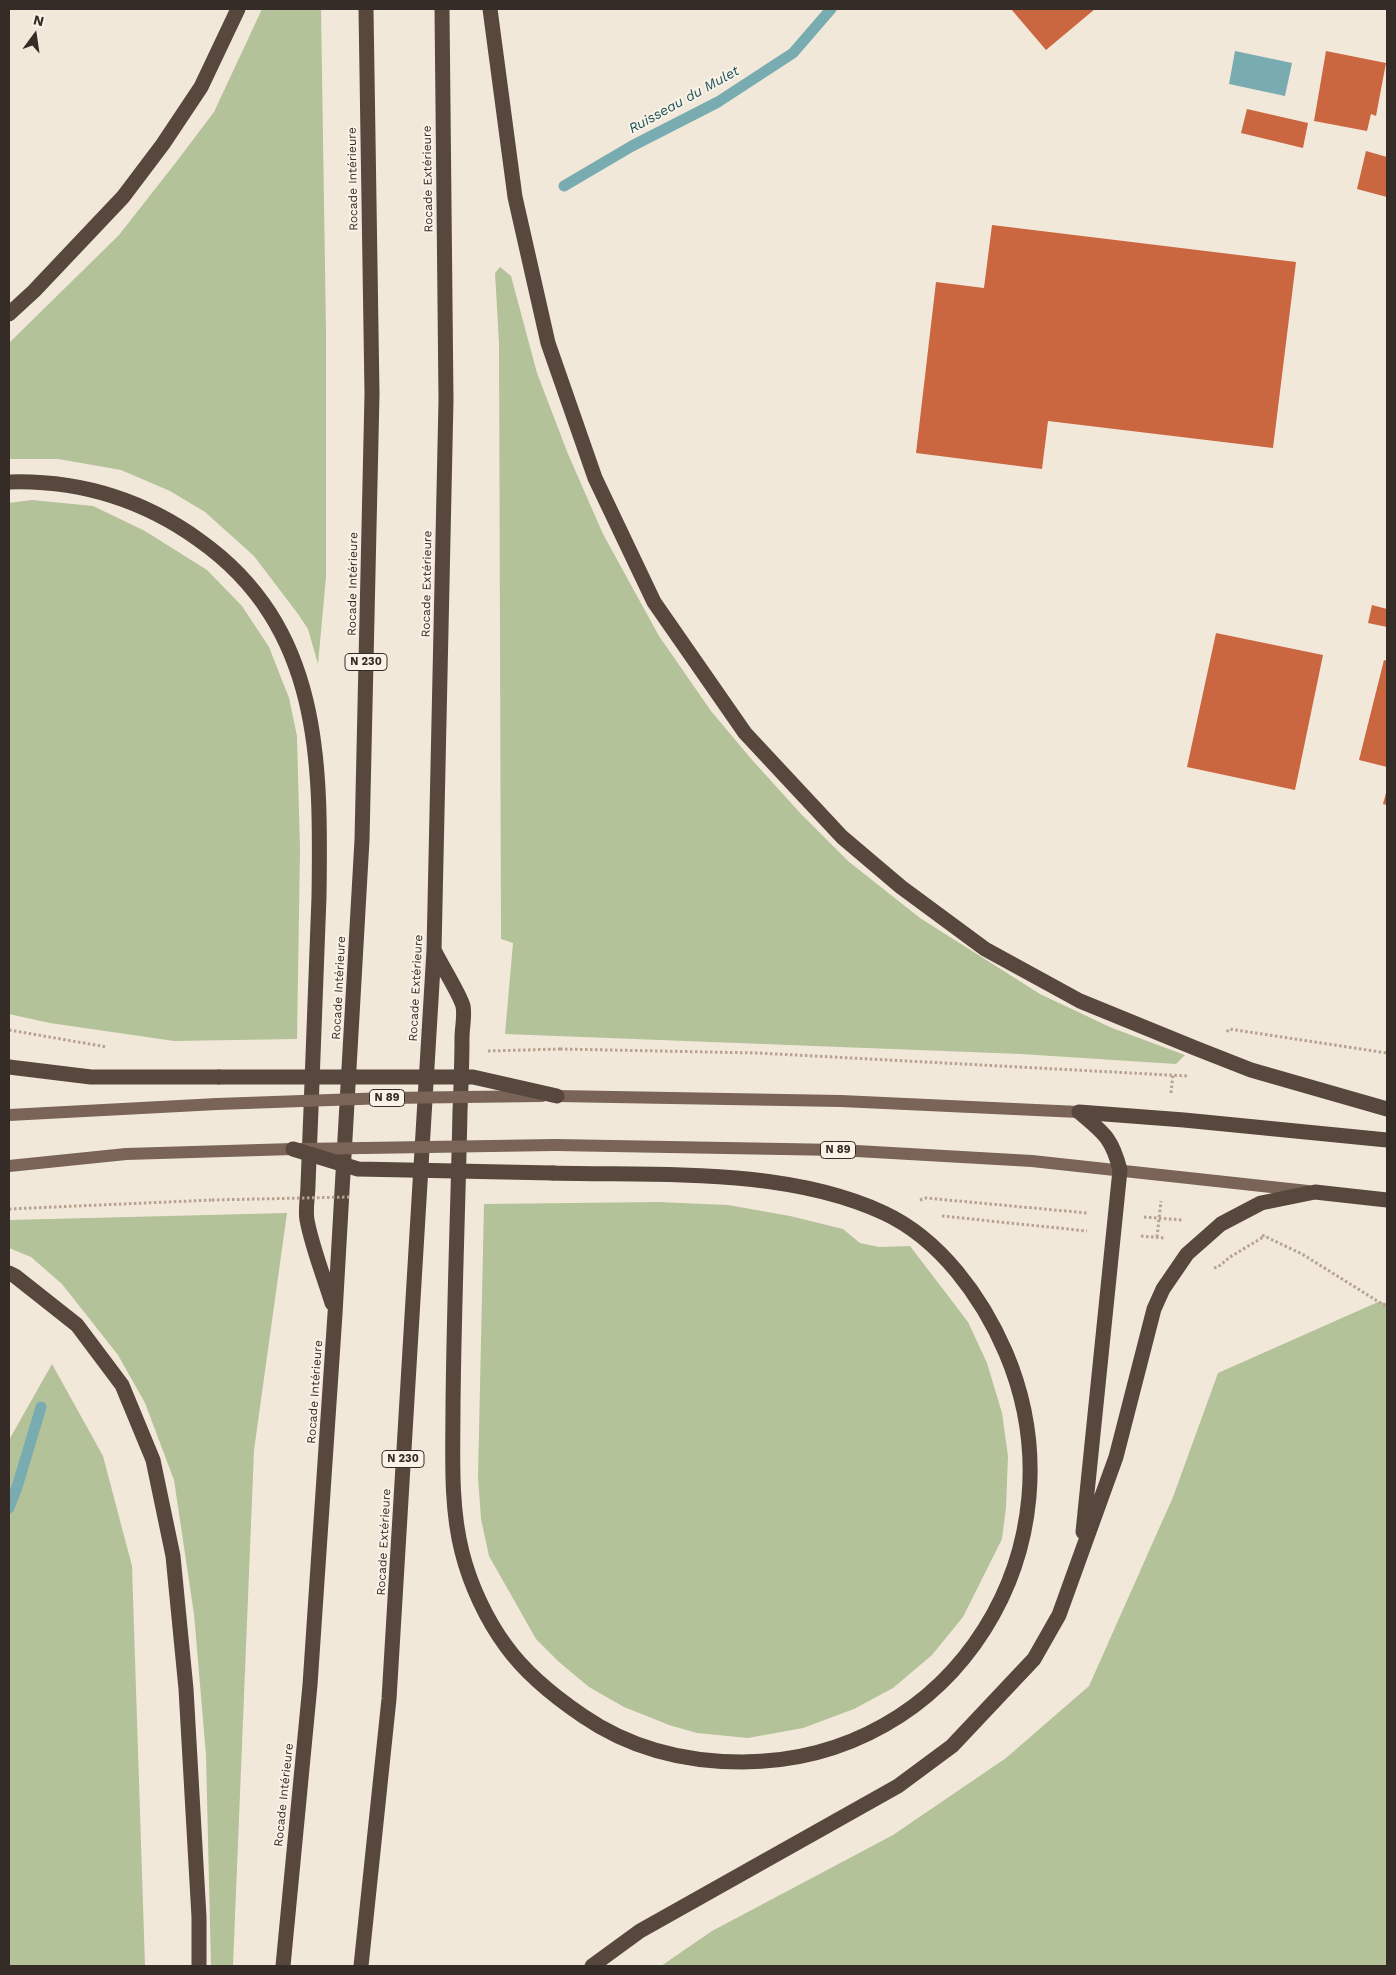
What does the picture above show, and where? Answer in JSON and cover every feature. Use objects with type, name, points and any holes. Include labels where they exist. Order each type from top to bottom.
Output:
[{"type":"highway","points":[[9,314],[34,291],[129,190],[163,144],[201,87],[238,9]]},
{"type":"highway","name":"Rocade Intérieure","points":[[283,1966],[310,1685],[335,1314],[362,821],[372,394],[366,9]]},
{"type":"highway","name":"Rocade Extérieure","points":[[361,1966],[389,1698],[434,950],[446,400],[442,9]]},
{"type":"highway","points":[[490,9],[515,197],[548,343],[595,478],[654,602],[745,733],[842,837],[901,887],[985,949],[1080,1001],[1251,1070],[1387,1109]]},
{"type":"highway","points":[[9,482],[33,482],[86,489],[136,504],[161,515],[182,528],[209,547],[254,591],[286,640],[296,664],[312,726],[319,780],[318,934],[307,1219],[335,1314]]},
{"type":"highway","points":[[293,1149],[358,1169],[553,1173],[675,1176],[759,1181],[825,1192],[894,1218],[910,1228],[934,1248],[957,1272],[980,1303],[999,1337],[1011,1365],[1020,1393],[1029,1439],[1030,1498],[1023,1542],[997,1608],[960,1664],[939,1684],[892,1721],[862,1736],[796,1757],[756,1762],[723,1762],[690,1759],[644,1748],[598,1727],[565,1704],[534,1678],[506,1647],[471,1582],[460,1547],[454,1483],[453,1386],[463,1006],[434,950]]},
{"type":"highway","points":[[9,1067],[91,1077],[473,1077],[557,1096]]},
{"type":"highway","points":[[1080,1112],[1102,1131],[1115,1148],[1120,1170],[1081,1558]]},
{"type":"highway","name":"N 89","points":[[1080,1112],[1387,1140]]},
{"type":"highway","points":[[592,1966],[640,1931],[898,1786],[952,1746],[1034,1659],[1059,1615],[1081,1558],[1116,1457],[1154,1309],[1164,1289],[1186,1254],[1221,1224],[1261,1204],[1315,1192]]},
{"type":"highway","name":"N 89","points":[[1315,1192],[1387,1200]]},
{"type":"highway","points":[[9,1273],[77,1325],[122,1385],[153,1460],[173,1556],[186,1689],[199,1917],[199,1966]]},
{"type":"main road","name":"N 89","points":[[9,1115],[217,1104],[387,1098],[557,1096],[841,1101],[1080,1112]]},
{"type":"main road","name":"N 89","points":[[9,1166],[126,1154],[293,1149],[554,1145],[839,1150],[1032,1160],[1315,1192]]},
{"type":"path","points":[[560,1049],[758,1054],[1186,1076],[1197,1073],[1229,1029],[1387,1053]]},
{"type":"path","points":[[9,1030],[114,1049]]},
{"type":"path","points":[[894,1218],[909,1203],[926,1198],[1221,1224],[1265,1236],[1302,1254],[1387,1307]]},
{"type":"path","points":[[9,1209],[212,1200]]},
{"type":"path","points":[[910,1228],[927,1214],[1165,1238],[1205,1270],[1218,1267],[1230,1257],[1265,1236]]},
{"type":"green space","points":[[262,9],[321,9],[326,332],[326,577],[318,664],[308,629],[298,614],[254,556],[205,512],[170,491],[121,470],[58,459],[9,459],[9,343],[119,235],[177,161],[214,112]]},
{"type":"green space","points":[[500,267],[511,276],[537,373],[568,454],[603,534],[659,636],[711,711],[753,761],[802,815],[848,861],[920,918],[1040,994],[1112,1028],[1185,1055],[1176,1064],[1021,1054],[505,1034],[513,943],[501,939],[499,343],[495,273]]},
{"type":"green space","points":[[32,500],[93,506],[145,531],[207,570],[242,606],[269,647],[289,698],[297,736],[300,850],[297,1039],[174,1041],[50,1023],[9,1014],[9,503]]},
{"type":"green space","points":[[658,1202],[728,1205],[790,1216],[843,1229],[860,1243],[879,1247],[910,1246],[968,1322],[987,1363],[1002,1413],[1008,1456],[1006,1507],[1002,1539],[963,1617],[932,1655],[893,1688],[854,1709],[803,1728],[748,1738],[697,1733],[669,1725],[624,1707],[589,1687],[559,1662],[536,1639],[489,1556],[481,1519],[478,1477],[484,1204]]},
{"type":"green space","points":[[287,1213],[254,1450],[233,1966],[211,1966],[206,1755],[194,1614],[174,1480],[145,1403],[118,1355],[62,1284],[31,1257],[9,1248],[9,1220]]},
{"type":"green space","points":[[1378,1302],[1387,1303],[1387,1966],[661,1966],[712,1931],[893,1835],[1006,1758],[1089,1686],[1173,1497],[1218,1373]]},
{"type":"green space","points":[[52,1364],[103,1456],[132,1566],[145,1966],[9,1966],[9,1440]]},
{"type":"water","points":[[1235,51],[1292,63],[1285,96],[1229,84]]},
{"type":"building","points":[[1011,9],[1095,9],[1046,50]]},
{"type":"building","points":[[1326,51],[1386,63],[1376,116],[1371,114],[1367,131],[1314,121]]},
{"type":"building","points":[[1247,109],[1308,123],[1303,148],[1241,133]]},
{"type":"building","points":[[1366,151],[1387,157],[1387,197],[1357,189]]},
{"type":"building","points":[[992,225],[1296,262],[1273,448],[1048,421],[1042,469],[916,453],[936,282],[984,288]]},
{"type":"building","points":[[1372,605],[1387,609],[1387,627],[1368,623]]},
{"type":"building","points":[[1216,633],[1323,655],[1295,790],[1187,767]]},
{"type":"building","points":[[1384,660],[1387,661],[1387,767],[1359,760]]},
{"type":"building","points":[[1387,789],[1387,805],[1383,804]]},
{"type":"waterway","name":"Ruisseau du Mulet","points":[[564,186],[632,146],[718,102],[793,53],[831,9]]},
{"type":"waterway","name":"Ruisseau du Mulet","points":[[9,1508],[41,1407]]}]
